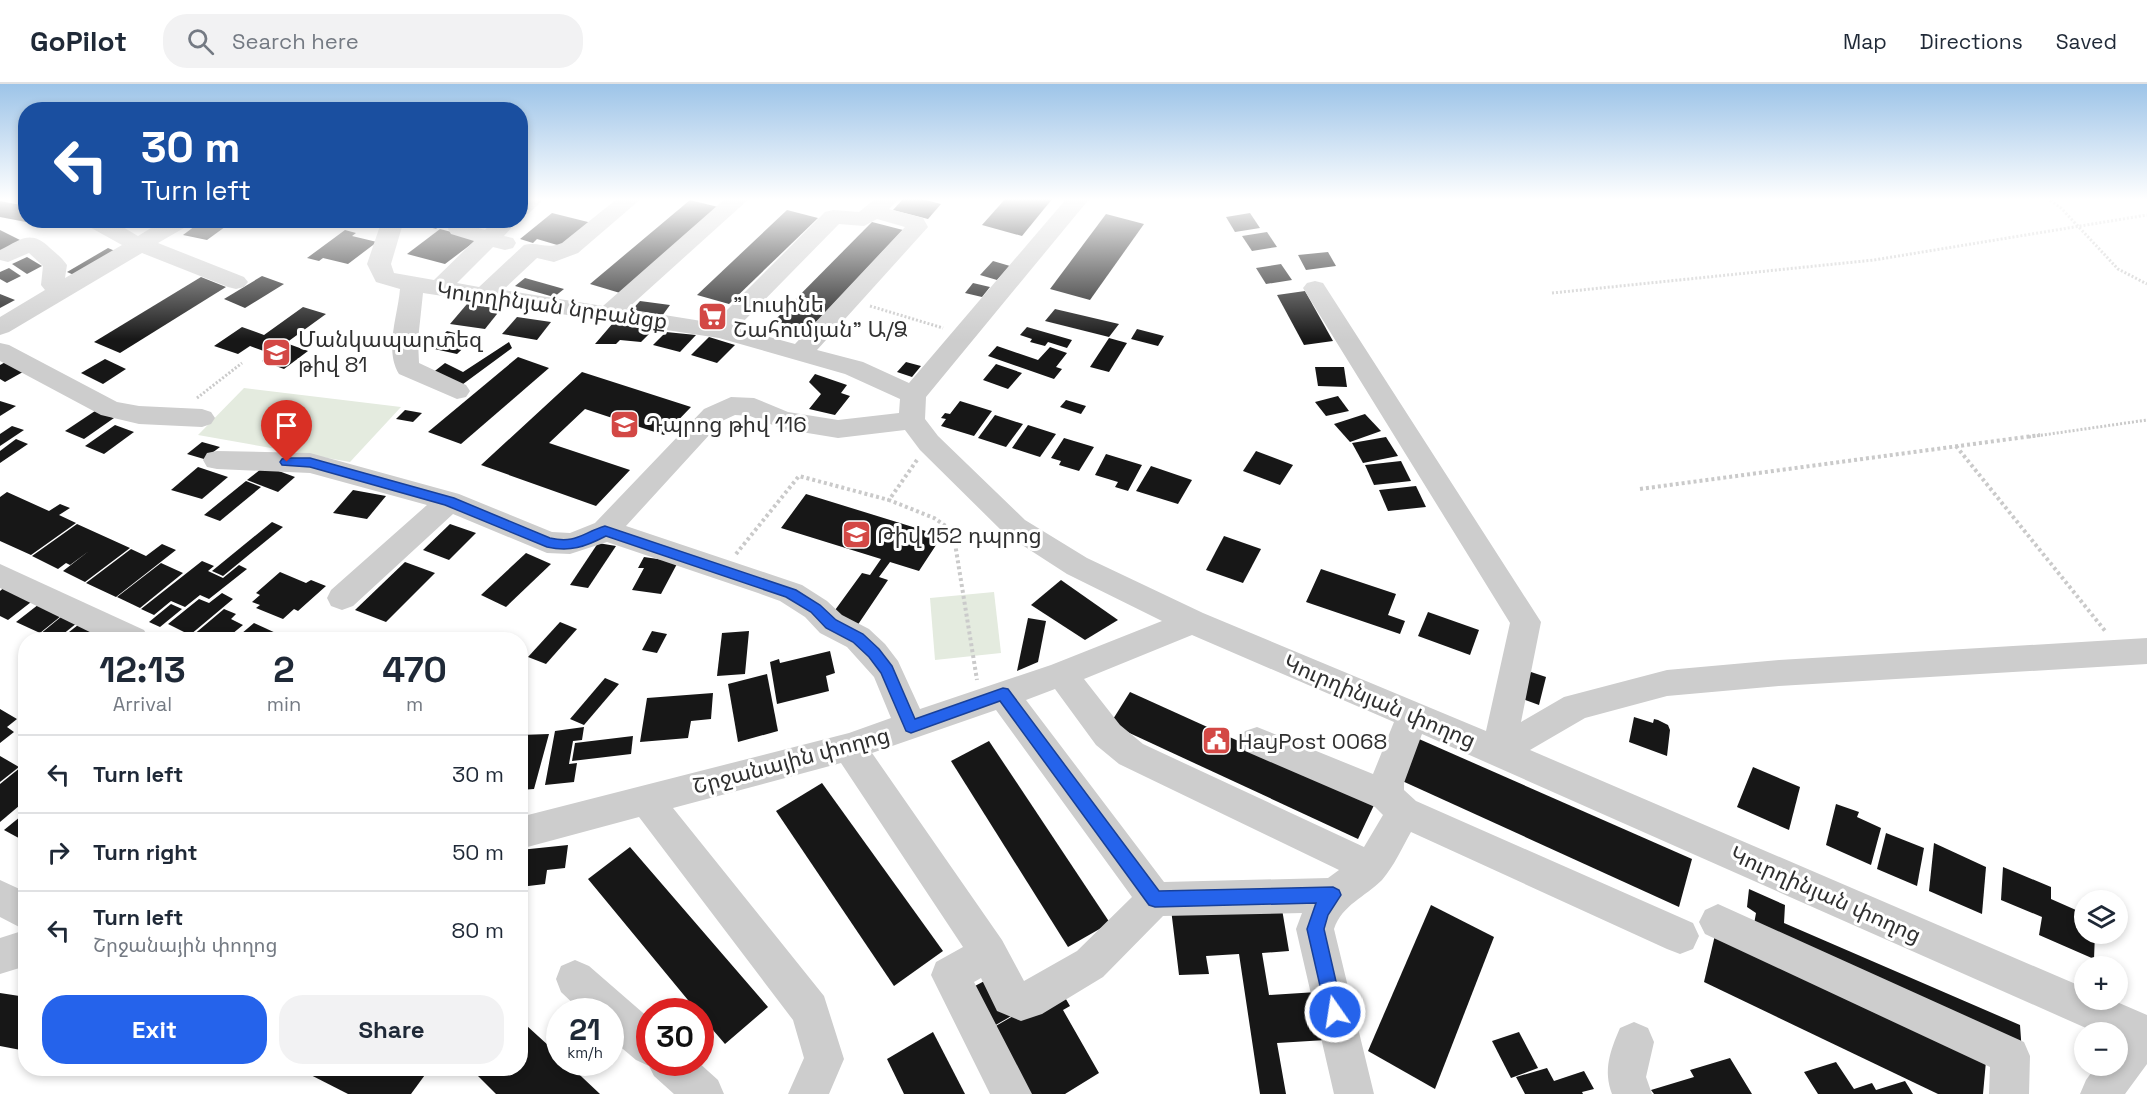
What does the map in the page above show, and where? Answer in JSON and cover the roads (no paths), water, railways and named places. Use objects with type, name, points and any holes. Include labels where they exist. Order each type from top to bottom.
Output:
[{"type":"street","points":[[8,255],[28,245]]},
{"type":"street","points":[[34,245],[55,265],[53,285],[63,289]]},
{"type":"street","points":[[0,327],[140,245]]},
{"type":"street","points":[[145,245],[236,282]]},
{"type":"street","name":"Կուրղինյան նրբանցք","points":[[384,245],[378,264],[384,277],[412,286],[720,331],[801,352],[854,368],[918,419]]},
{"type":"street","points":[[438,289],[481,245]]},
{"type":"street","points":[[514,245],[554,255],[573,245]]},
{"type":"street","points":[[609,313],[686,245]]},
{"type":"street","points":[[720,331],[804,245]]},
{"type":"street","points":[[801,352],[899,245]]},
{"type":"street","points":[[217,460],[310,463],[449,501],[547,542],[563,546],[582,543],[605,530],[713,415],[731,406],[754,407],[783,420],[838,429],[918,419],[964,334],[1039,245]]},
{"type":"street","points":[[483,296],[532,250]]},
{"type":"street","points":[[412,286],[411,309],[403,356],[408,368],[457,391]]},
{"type":"street","points":[[1315,288],[1526,622],[1498,751]]},
{"type":"street","points":[[0,351],[110,409],[139,415],[202,418]]},
{"type":"street","name":"Կուրղինյան փողոց","points":[[918,419],[1015,527],[1077,566],[1192,622],[1498,751],[2146,1034]]},
{"type":"street","points":[[342,598],[449,501]]},
{"type":"street","points":[[605,530],[791,593],[816,609],[831,624],[858,638],[887,670],[911,726]]},
{"type":"street","points":[[0,575],[118,632]]},
{"type":"street","name":"Շրջանային փողոց","points":[[528,829],[849,747],[1062,674],[1192,622]]},
{"type":"street","points":[[1498,751],[1576,707],[1667,683],[2135,652]]},
{"type":"street","points":[[1062,674],[1108,735],[1131,754],[1369,867]]},
{"type":"street","points":[[991,698],[1155,899]]},
{"type":"street","points":[[1354,1094],[1316,929],[1320,911],[1333,895],[1369,867],[1396,804],[1387,783],[1413,715]]},
{"type":"street","points":[[1257,741],[1680,936]]},
{"type":"street","points":[[849,747],[989,953],[1011,997],[1021,1002],[1090,964],[1155,899],[1333,895]]},
{"type":"street","points":[[645,799],[810,1010],[824,1059],[808,1094]]},
{"type":"street","points":[[0,897],[18,908]]},
{"type":"street","points":[[1718,922],[2010,1056],[2009,1094]]},
{"type":"street","points":[[0,956],[18,950]]},
{"type":"street","points":[[989,953],[950,975],[1012,1094]]},
{"type":"street","points":[[575,979],[596,998]]},
{"type":"street","points":[[624,1023],[636,1034]]},
{"type":"street","points":[[2106,1092],[2146,1034]]},
{"type":"street","points":[[1632,1094],[1626,1077],[1634,1042]]},
{"type":"street","points":[[684,1076],[704,1094]]},
{"type":"place","name":"\"Լուսինե Շահումյան\" Ա/Ձ","points":[[712,317]]},
{"type":"place","name":"Մանկապարտեզ թիվ 81","points":[[277,352]]},
{"type":"place","name":"Դպրոց թիվ 116","points":[[625,424]]},
{"type":"place","name":"Թիվ 152 դպրոց","points":[[856,535]]},
{"type":"place","name":"HayPost 0068","points":[[1217,741]]}]
